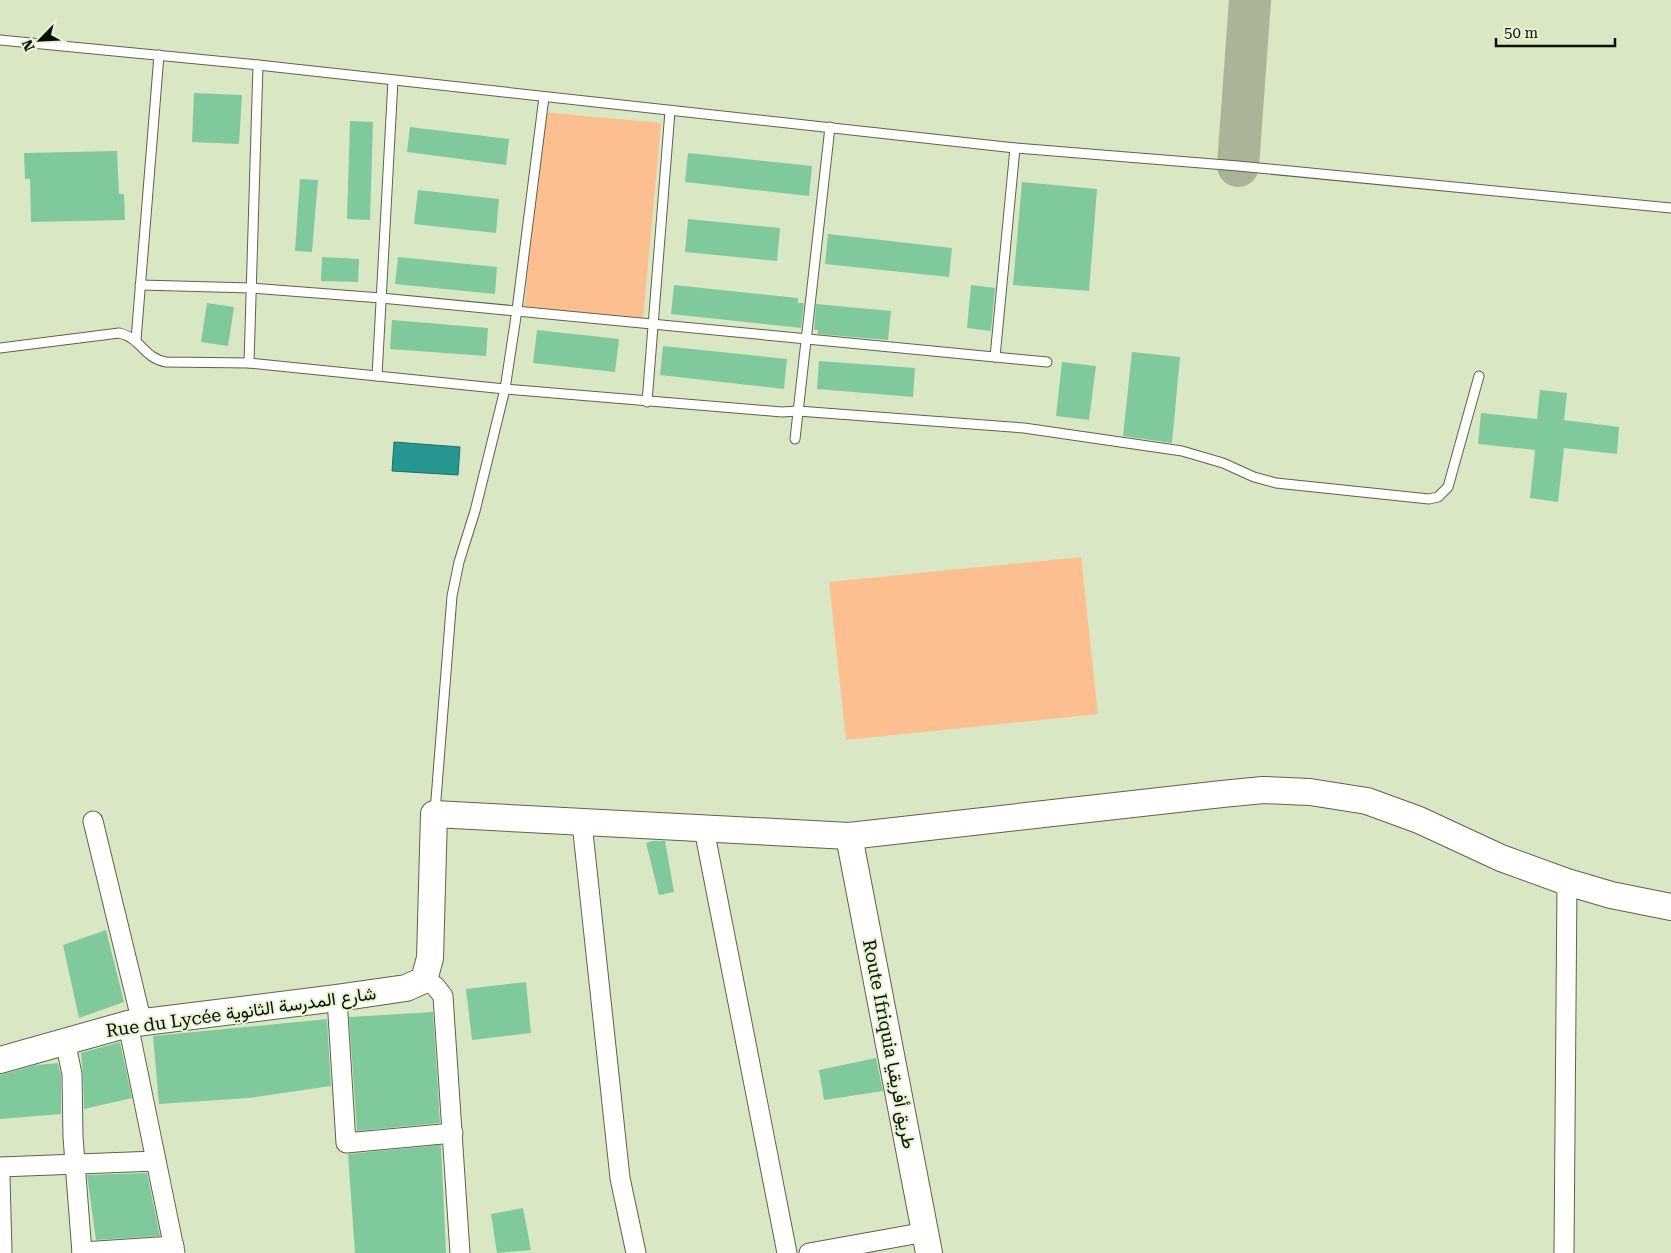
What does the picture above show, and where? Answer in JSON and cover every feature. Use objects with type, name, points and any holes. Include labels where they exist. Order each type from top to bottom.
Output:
[{"type":"street","points":[[460,1253],[443,996],[435,986],[424,980],[430,958],[434,814],[849,836],[1263,790],[1310,792],[1368,801],[1419,820],[1502,858],[1567,882],[1611,895],[1671,907]]},
{"type":"street","points":[[66,1041],[72,1074],[75,1164],[82,1252],[174,1249],[156,1160],[135,1024],[93,820]]},
{"type":"street","points":[[582,823],[620,1178],[636,1253]]},
{"type":"street","points":[[704,829],[787,1253]]},
{"type":"street","name":"Route Ifriquia طريق أفريقيا","points":[[849,836],[928,1243]]},
{"type":"street","points":[[1564,1253],[1567,882]]},
{"type":"street","name":"Rue du Lycée شارع المدرسة الثانوية","points":[[0,1060],[135,1024],[406,988],[424,980]]},
{"type":"street","points":[[337,998],[346,1143],[453,1133]]},
{"type":"street","points":[[0,1167],[156,1160]]},
{"type":"street","points":[[0,1176],[2,1253]]},
{"type":"street","points":[[809,1253],[928,1243]]},
{"type":"lane","points":[[0,40],[258,65],[1015,148],[1356,177],[1671,208]]},
{"type":"lane","points":[[136,340],[159,55]]},
{"type":"lane","points":[[249,363],[258,65]]},
{"type":"lane","points":[[377,376],[393,80]]},
{"type":"lane","points":[[434,814],[452,596],[461,553],[475,511],[505,389],[544,97]]},
{"type":"lane","points":[[647,402],[670,111]]},
{"type":"lane","points":[[795,439],[830,127]]},
{"type":"lane","points":[[996,357],[1015,148]]},
{"type":"lane","points":[[140,285],[251,288],[381,298],[1047,362]]},
{"type":"lane","points":[[0,348],[112,333],[125,334],[136,340],[150,355],[161,361],[249,363],[647,402],[782,412],[798,410],[1034,430],[1182,451],[1223,463],[1254,477],[1276,483],[1433,499],[1442,495],[1448,487],[1479,376]]},
{"type":"shaded area","points":[[542,112],[661,123],[643,321],[524,310]]},
{"type":"shaded area","points":[[1081,557],[1098,714],[846,740],[829,582]]},
{"type":"water","points":[[394,442],[460,447],[458,475],[392,471]]},
{"type":"building","points":[[194,93],[242,95],[239,144],[192,142]]},
{"type":"building","points":[[350,121],[373,122],[370,220],[347,219]]},
{"type":"building","points":[[410,127],[509,139],[506,165],[407,152]]},
{"type":"building","points":[[117,151],[119,194],[124,194],[125,220],[31,222],[30,179],[25,179],[24,153]]},
{"type":"building","points":[[688,153],[812,166],[809,196],[685,182]]},
{"type":"building","points":[[300,179],[318,180],[312,252],[295,251]]},
{"type":"building","points":[[1022,182],[1097,189],[1089,291],[1013,285]]},
{"type":"building","points":[[418,190],[499,199],[496,233],[414,224]]},
{"type":"building","points":[[688,219],[780,228],[777,261],[685,252]]},
{"type":"building","points":[[828,234],[952,248],[949,277],[825,264]]},
{"type":"building","points":[[322,257],[359,259],[358,282],[321,281]]},
{"type":"building","points":[[398,257],[497,267],[495,294],[395,284]]},
{"type":"building","points":[[674,285],[798,298],[798,303],[804,303],[801,328],[671,314]]},
{"type":"building","points":[[971,285],[995,288],[991,331],[967,328]]},
{"type":"building","points":[[207,303],[234,307],[228,346],[201,342]]},
{"type":"building","points":[[816,304],[891,311],[888,340],[818,334],[818,330],[814,330]]},
{"type":"building","points":[[392,320],[488,328],[486,356],[390,349]]},
{"type":"building","points":[[537,330],[619,339],[615,372],[533,363]]},
{"type":"building","points":[[663,346],[787,359],[784,389],[660,375]]},
{"type":"building","points":[[1132,352],[1180,357],[1172,443],[1123,436]]},
{"type":"building","points":[[819,361],[915,368],[913,397],[817,389]]},
{"type":"building","points":[[1062,362],[1096,366],[1089,420],[1056,416]]},
{"type":"building","points":[[1540,390],[1567,393],[1564,420],[1619,427],[1617,454],[1564,448],[1558,502],[1530,498],[1535,450],[1478,444],[1481,413],[1537,419]]},
{"type":"building","points":[[665,841],[674,892],[659,895],[646,843]]},
{"type":"building","points":[[106,930],[124,1002],[79,1018],[63,945]]},
{"type":"building","points":[[526,982],[531,1033],[472,1040],[466,989]]},
{"type":"building","points":[[433,1012],[440,1123],[357,1131],[349,1017]]},
{"type":"building","points":[[327,1019],[331,1086],[249,1098],[159,1104],[153,1036]]},
{"type":"building","points":[[120,1042],[132,1098],[84,1109],[81,1053]]},
{"type":"building","points":[[876,1058],[883,1091],[824,1100],[819,1070]]},
{"type":"building","points":[[58,1063],[61,1075],[61,1114],[0,1119],[0,1075],[36,1065]]},
{"type":"building","points":[[441,1145],[446,1253],[355,1253],[348,1154]]},
{"type":"building","points":[[147,1173],[160,1236],[96,1240],[87,1175]]},
{"type":"building","points":[[523,1208],[531,1250],[497,1253],[491,1214]]},
{"type":"taxiway","points":[[1238,166],[1250,0]]}]
